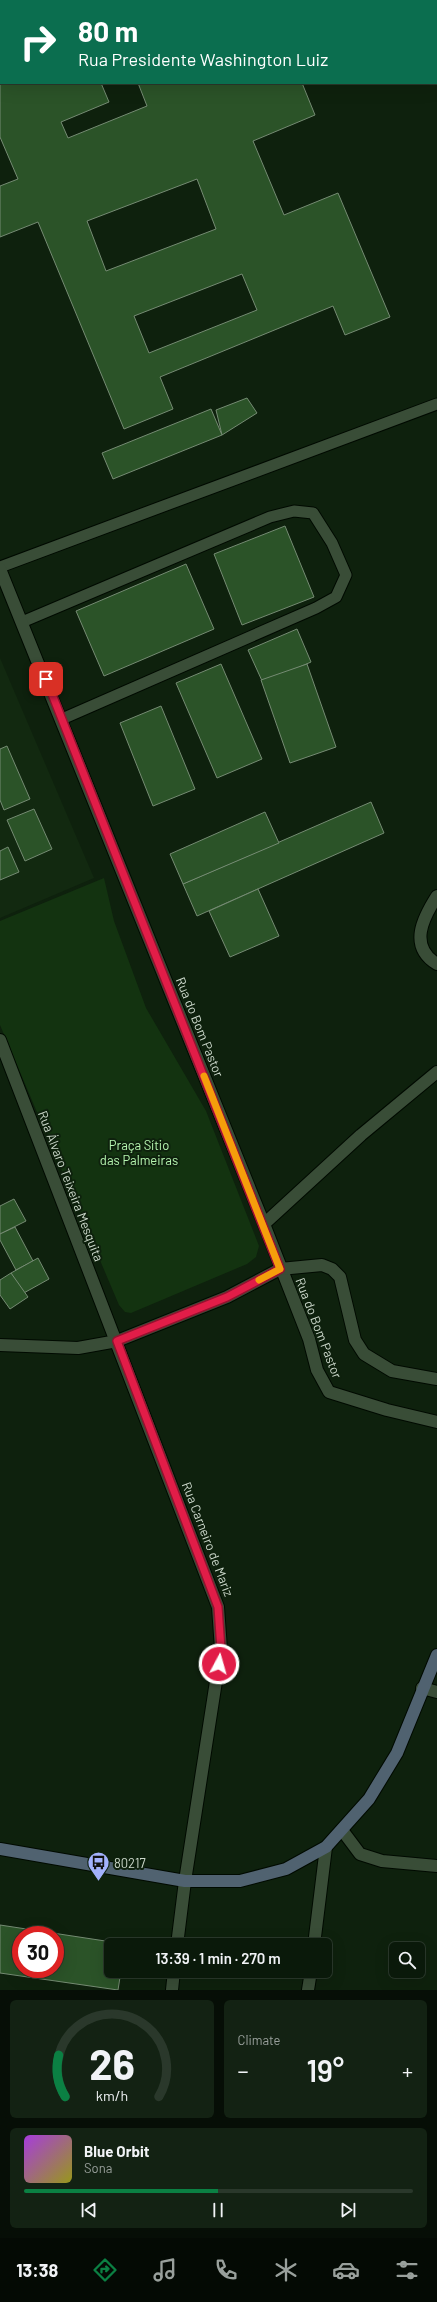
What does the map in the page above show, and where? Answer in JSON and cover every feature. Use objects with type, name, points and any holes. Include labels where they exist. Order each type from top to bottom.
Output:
[{"type":"main road","points":[[0,1849],[185,1881],[240,1882],[286,1869],[326,1847],[369,1799],[397,1753],[422,1688],[437,1656]]},
{"type":"street","name":"Rua do Bom Pastor","points":[[0,568],[264,1224],[280,1269],[309,1339],[317,1370],[329,1392],[387,1410],[437,1422]]},
{"type":"street","points":[[437,896],[423,919],[420,942],[428,958],[437,964]]},
{"type":"street","name":"Rua Álvaro Teixeira Mesquita","points":[[0,1040],[117,1341]]},
{"type":"street","points":[[264,1224],[361,1134],[437,1072]]},
{"type":"street","points":[[0,1345],[78,1348],[117,1341],[227,1297],[280,1269],[322,1265],[332,1269],[340,1277],[355,1340],[364,1354],[392,1371],[437,1379]]},
{"type":"street","name":"Rua Carneiro de Mariz","points":[[117,1341],[212,1588],[220,1618],[221,1649],[185,1881],[178,1938]]},
{"type":"street","points":[[422,1688],[437,1692]]},
{"type":"street","points":[[342,1830],[360,1854],[382,1861],[437,1866]]},
{"type":"street","points":[[315,1938],[326,1847]]},
{"type":"street","points":[[172,1990],[173,1978]]},
{"type":"street","points":[[308,1990],[309,1978]]},
{"type":"lane","points":[[0,568],[437,404]]},
{"type":"lane","points":[[22,622],[270,517],[294,511],[313,514],[332,543],[346,575],[336,597],[316,608],[62,719]]},
{"type":"shaded area","points":[[0,658],[94,878],[0,918]]},
{"type":"green space","name":"Praça Sítio das Palmeiras","points":[[104,878],[114,921],[146,1008],[206,1111],[259,1246],[256,1257],[247,1264],[131,1313],[125,1312],[119,1305],[0,1025],[0,921]]},
{"type":"building","points":[[0,84],[101,84],[109,102],[61,122],[68,138],[147,106],[138,84],[302,84],[315,115],[253,141],[284,215],[338,193],[390,317],[345,335],[333,306],[160,377],[173,409],[124,429],[38,222],[0,237],[0,186],[18,179],[0,137]],"holes":[[[197,179],[216,229],[106,271],[87,221]],[[242,274],[257,310],[149,353],[134,316]]]},
{"type":"building","points":[[247,398],[257,413],[222,435],[216,410]]},
{"type":"building","points":[[211,409],[222,435],[113,479],[102,453]]},
{"type":"building","points":[[285,526],[314,597],[242,625],[214,554]]},
{"type":"building","points":[[186,564],[214,629],[104,676],[76,611]]},
{"type":"building","points":[[297,629],[311,662],[263,683],[248,650]]},
{"type":"building","points":[[221,664],[262,759],[217,778],[176,683]]},
{"type":"building","points":[[307,664],[336,747],[290,763],[261,680]]},
{"type":"building","points":[[161,706],[195,789],[153,806],[120,723]]},
{"type":"building","points":[[7,746],[30,799],[4,810],[0,800],[0,749]]},
{"type":"building","points":[[371,802],[384,833],[197,916],[183,884]]},
{"type":"building","points":[[34,809],[52,849],[25,861],[7,820]]},
{"type":"building","points":[[265,812],[279,843],[183,884],[170,854]]},
{"type":"building","points":[[8,847],[19,872],[0,880],[0,851]]},
{"type":"building","points":[[258,889],[279,936],[230,957],[209,911]]},
{"type":"building","points":[[14,1199],[26,1221],[0,1234],[0,1206]]},
{"type":"building","points":[[15,1227],[33,1261],[16,1270],[0,1240],[0,1234]]},
{"type":"building","points":[[38,1258],[49,1279],[22,1294],[11,1273]]},
{"type":"building","points":[[11,1273],[28,1297],[10,1309],[0,1295],[0,1280]]},
{"type":"building","points":[[0,1925],[12,1927],[12,1975],[0,1973]]},
{"type":"building","points":[[64,1935],[104,1941],[104,1978],[120,1978],[118,1990],[35,1978],[64,1978]]},
{"type":"slow traffic","points":[[204,1076],[264,1224],[280,1269],[259,1280]]},
{"type":"place","name":"80217","points":[[98,1882]]},
{"type":"route","points":[[46,679],[264,1224],[280,1269],[227,1297],[117,1341],[218,1607],[221,1649],[219,1664]]}]
